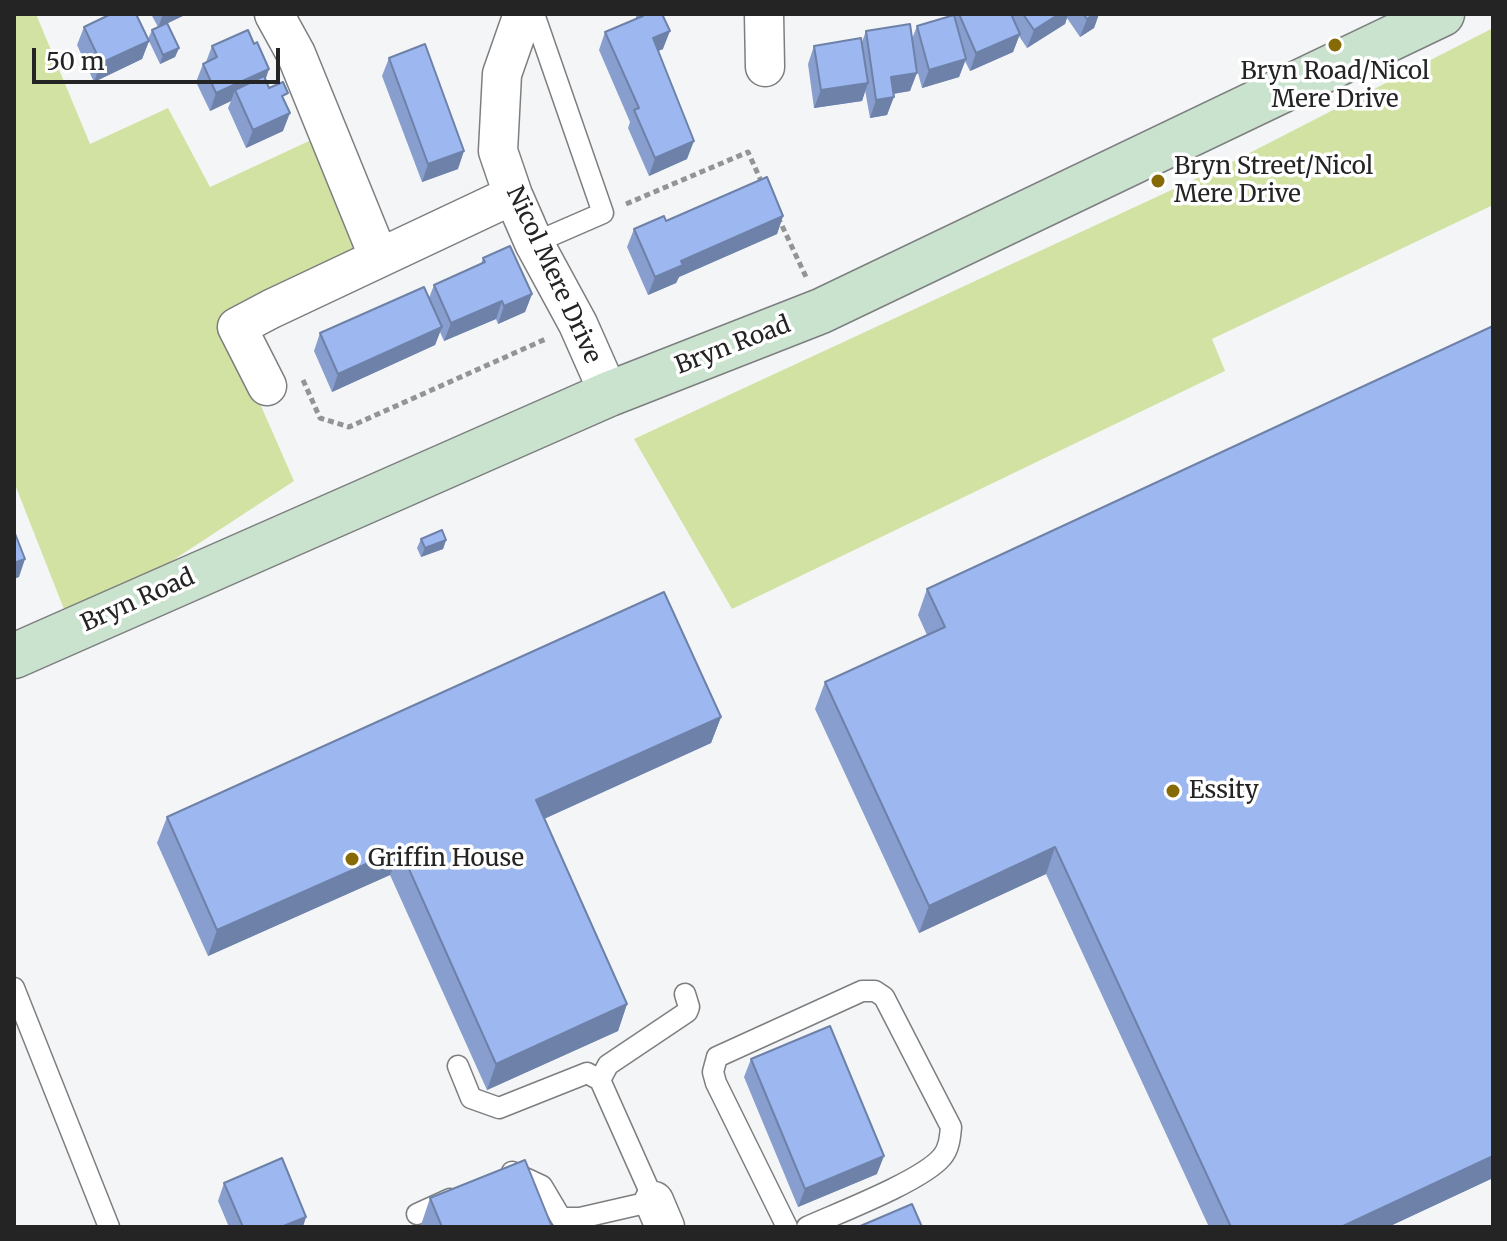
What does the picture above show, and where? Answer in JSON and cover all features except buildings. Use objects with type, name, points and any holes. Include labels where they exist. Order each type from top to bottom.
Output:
[{"type":"main road","name":"Bryn Road","points":[[14,656],[609,394],[821,311],[1442,14]]},
{"type":"street","points":[[274,14],[296,54],[379,258]]},
{"type":"street","name":"Nicol Mere Drive","points":[[523,14],[502,74],[498,151],[534,243],[578,324],[609,394]]},
{"type":"street","points":[[764,14],[765,67]]},
{"type":"street","points":[[284,382],[237,327],[513,195]]},
{"type":"lane","points":[[534,14],[603,213],[534,243]]},
{"type":"lane","points":[[14,988],[109,1227]]},
{"type":"lane","points":[[787,1227],[716,1083],[713,1072],[717,1057],[862,991],[875,991],[884,997],[951,1127],[950,1143],[942,1158],[913,1178],[807,1227]]},
{"type":"lane","points":[[600,1080],[608,1065],[687,1012],[689,1007],[685,994]]},
{"type":"lane","points":[[458,1066],[471,1098],[499,1108],[587,1073],[600,1080],[660,1214],[561,1218],[542,1186],[512,1171],[499,1177]]},
{"type":"lane","points":[[417,1214],[472,1190]]},
{"type":"path","points":[[603,213],[748,152],[768,195]]},
{"type":"path","points":[[775,210],[821,311]]},
{"type":"path","points":[[284,382],[320,418],[349,427],[578,324]]},
{"type":"green space","points":[[14,14],[36,14],[90,144],[168,108],[210,187],[322,135],[369,253],[228,331],[294,481],[71,627],[14,482]]},
{"type":"green space","points":[[1493,28],[1493,205],[1212,339],[1225,371],[732,609],[634,439],[1232,162]]},
{"type":"place","name":"Bryn Road/Nicol Mere Drive","points":[[1335,45]]},
{"type":"place","name":"Bryn Street/Nicol Mere Drive","points":[[1158,181]]},
{"type":"place","name":"Essity","points":[[1173,791]]},
{"type":"place","name":"Griffin House","points":[[352,859]]}]
